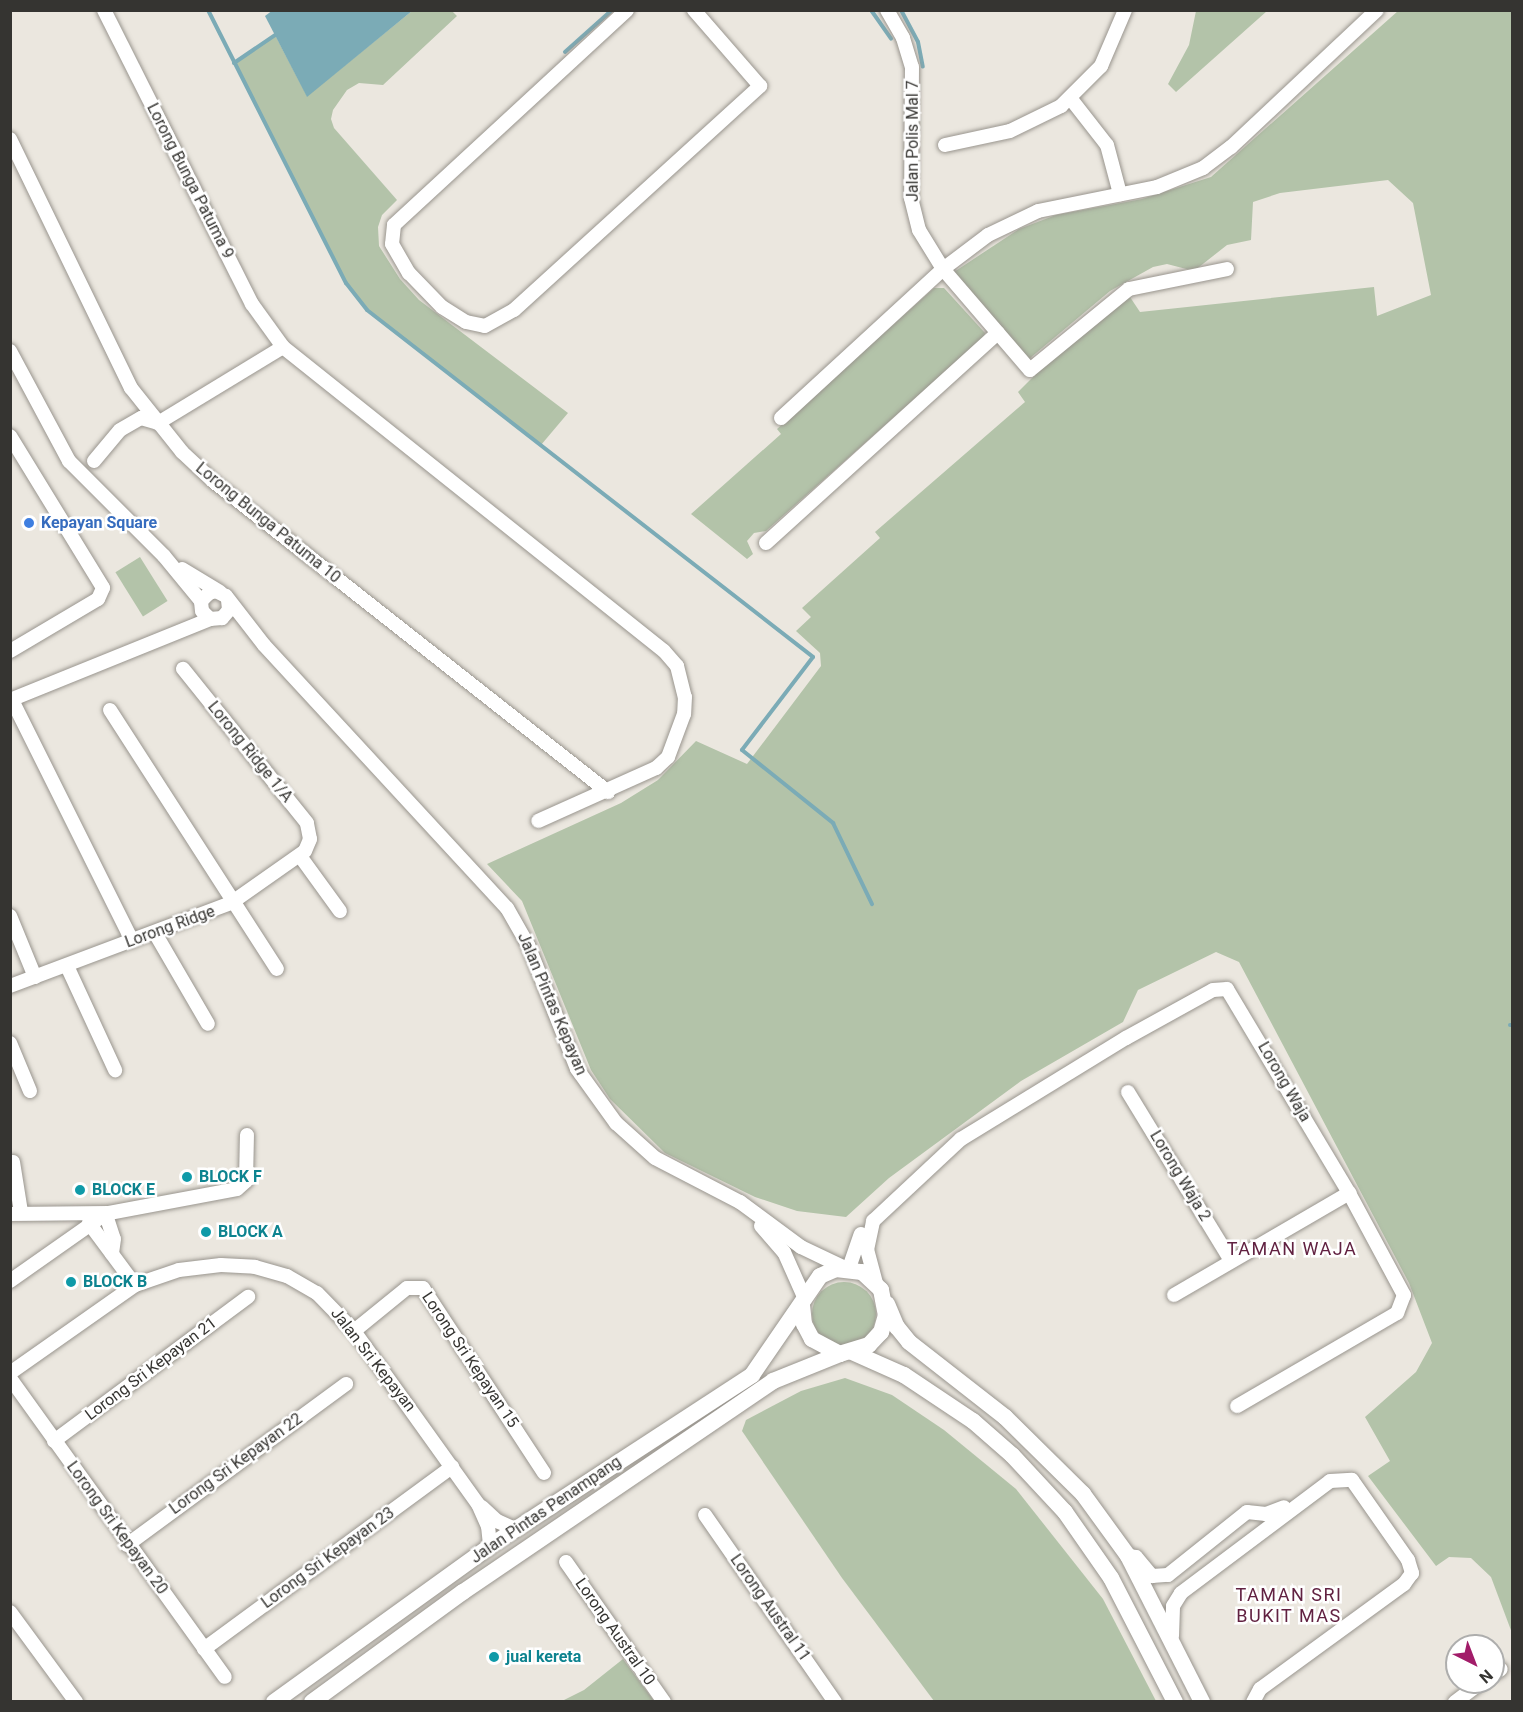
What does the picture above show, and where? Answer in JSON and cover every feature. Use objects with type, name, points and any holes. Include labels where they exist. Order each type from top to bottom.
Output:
[{"type":"main road","points":[[1175,1701],[1111,1578],[1058,1504],[1012,1455],[973,1421],[904,1375],[812,1339],[804,1324],[803,1301],[820,1276],[847,1268],[876,1282],[897,1328],[909,1342],[1046,1454],[1083,1494],[1128,1556],[1172,1636],[1202,1701]]},
{"type":"main road","points":[[846,1353],[869,1345],[881,1332],[886,1316],[885,1298]]},
{"type":"main road","name":"Jalan Pintas Penampang","points":[[274,1701],[445,1581],[490,1546],[752,1375],[803,1301]]},
{"type":"main road","name":"Jalan Pintas Penampang","points":[[312,1701],[463,1592],[773,1381],[846,1353]]},
{"type":"main road","points":[[445,1581],[463,1592]]},
{"type":"street","name":"Lorong Bunga Patuma 9","points":[[104,10],[252,304],[283,347],[664,651],[676,666],[685,697],[675,743],[656,768],[608,792],[538,821]]},
{"type":"street","points":[[627,10],[394,225],[392,244],[409,273],[442,307],[466,322],[485,326],[514,310],[760,86],[694,10]]},
{"type":"street","name":"Jalan Polis Mal 7","points":[[887,10],[903,38],[912,67],[914,214],[927,245],[943,269],[1030,370],[1129,289],[1227,269]]},
{"type":"street","points":[[945,145],[1027,125],[1071,99],[1108,56],[1125,10]]},
{"type":"street","points":[[781,418],[943,269],[988,235],[1020,218],[1056,206],[1170,182],[1217,159],[1377,10]]},
{"type":"street","points":[[1071,99],[1107,145],[1120,194]]},
{"type":"street","name":"Lorong Bunga Patuma 10","points":[[10,140],[131,388],[158,423],[213,481],[608,792]]},
{"type":"street","points":[[766,543],[998,333]]},
{"type":"street","points":[[94,461],[107,441],[120,430],[141,418],[158,423],[283,347]]},
{"type":"street","points":[[10,351],[69,461],[164,556],[214,619]]},
{"type":"street","points":[[10,436],[103,588],[98,598],[10,651]]},
{"type":"street","name":"Jalan Pintas Kepayan","points":[[164,556],[224,596],[264,645],[507,908],[528,945],[577,1069],[616,1123],[655,1158],[740,1202],[801,1247],[847,1268]]},
{"type":"street","points":[[132,941],[11,700],[173,632],[214,619],[229,610],[224,596],[208,593],[201,604],[173,632]]},
{"type":"street","name":"Jalan Pintas Kepayan","points":[[214,619],[240,627],[264,645]]},
{"type":"street","name":"Lorong Ridge 1/A","points":[[183,669],[307,823],[310,839]]},
{"type":"street","points":[[110,710],[231,903],[277,969]]},
{"type":"street","name":"Lorong Ridge","points":[[10,986],[231,903],[300,856],[310,839]]},
{"type":"street","points":[[300,856],[340,911]]},
{"type":"street","points":[[10,916],[35,977]]},
{"type":"street","points":[[155,933],[208,1024]]},
{"type":"street","points":[[67,966],[115,1070]]},
{"type":"street","name":"Lorong Waja","points":[[876,1282],[867,1250],[873,1221],[930,1171],[936,1161],[968,1134],[1044,1085],[1220,987],[1237,1000],[1404,1291],[1402,1307],[1237,1406]]},
{"type":"street","points":[[10,1043],[30,1091]]},
{"type":"street","name":"Lorong Waja 2","points":[[1128,1092],[1231,1261]]},
{"type":"street","points":[[13,1162],[16,1213],[107,1214],[240,1188],[246,1180],[247,1135]]},
{"type":"street","name":"Lorong Waja","points":[[847,1268],[858,1252],[865,1219],[925,1163],[936,1161]]},
{"type":"street","points":[[1174,1295],[1349,1193]]},
{"type":"street","name":"Jalan Pintas Kepayan","points":[[740,1202],[784,1252],[803,1301]]},
{"type":"street","points":[[10,1281],[88,1223],[107,1214]]},
{"type":"street","points":[[107,1214],[114,1239],[112,1254]]},
{"type":"street","points":[[88,1223],[135,1285]]},
{"type":"street","name":"Jalan Sri Kepayan","points":[[10,1373],[135,1285],[179,1270],[220,1265],[255,1267],[287,1276],[317,1293],[354,1331],[478,1504],[488,1526],[490,1546]]},
{"type":"street","name":"Lorong Sri Kepayan 15","points":[[354,1331],[407,1288],[423,1288],[544,1473]]},
{"type":"street","name":"Lorong Sri Kepayan 21","points":[[54,1441],[248,1297]]},
{"type":"street","name":"Lorong Sri Kepayan 20","points":[[10,1378],[126,1545],[225,1677]]},
{"type":"street","name":"Lorong Sri Kepayan 22","points":[[126,1545],[346,1384]]},
{"type":"street","name":"Lorong Sri Kepayan 23","points":[[204,1649],[452,1467]]},
{"type":"street","points":[[1172,1636],[1173,1606],[1187,1587],[1292,1506],[1330,1480],[1352,1480],[1408,1560],[1412,1573],[1404,1584],[1260,1689],[1253,1701]]},
{"type":"street","name":"Jalan Sri Kepayan","points":[[478,1504],[497,1521],[515,1529]]},
{"type":"street","points":[[1128,1556],[1136,1557],[1152,1576],[1172,1571],[1230,1523],[1247,1512],[1266,1514],[1292,1506]]},
{"type":"street","name":"Lorong Austral 11","points":[[705,1515],[835,1701]]},
{"type":"street","points":[[1230,1523],[1245,1543]]},
{"type":"street","name":"Lorong Austral 10","points":[[566,1562],[664,1701]]},
{"type":"street","points":[[1172,1571],[1187,1587]]},
{"type":"street","points":[[10,1612],[15,1628],[76,1701]]},
{"type":"green space","points":[[412,11],[452,11],[457,16],[383,85],[359,83],[347,90],[333,110],[331,119],[334,128],[397,200],[382,215],[378,227],[379,246],[400,279],[419,300],[568,413],[541,445],[367,310],[346,283],[234,63],[275,35],[307,96]]},
{"type":"green space","points":[[1196,11],[1267,11],[1176,92],[1168,84],[1189,45]]},
{"type":"green space","points":[[1398,11],[1512,11],[1512,1633],[1491,1577],[1471,1558],[1449,1557],[1436,1566],[1368,1476],[1390,1461],[1365,1417],[1416,1372],[1432,1343],[1409,1283],[1239,962],[1216,952],[1138,990],[1123,1022],[1021,1081],[889,1178],[846,1217],[797,1211],[755,1197],[665,1153],[610,1099],[591,1070],[522,901],[487,864],[621,803],[658,780],[696,741],[747,764],[821,666],[820,653],[796,631],[811,617],[802,608],[880,538],[875,532],[1025,402],[1018,392],[1040,370],[1130,297],[1140,312],[1374,287],[1377,316],[1431,295],[1413,203],[1388,180],[1280,193],[1253,202],[1251,240],[1227,245],[1194,271],[1167,264],[1153,267],[1110,291],[1029,359],[954,272],[1019,229],[1056,215],[1142,199],[1211,177]]},
{"type":"green space","points":[[934,288],[944,288],[985,333],[984,337],[766,531],[754,533],[747,541],[753,554],[747,559],[691,514],[781,434],[777,429]]},
{"type":"green space","points":[[140,557],[168,601],[143,616],[115,572]]},
{"type":"green space","points":[[838,1282],[850,1282],[867,1291],[874,1302],[876,1314],[874,1326],[867,1337],[850,1346],[838,1346],[826,1341],[817,1332],[812,1320],[812,1308],[817,1296],[826,1287]]},
{"type":"green space","points":[[845,1378],[892,1395],[944,1430],[1016,1489],[1103,1599],[1156,1701],[934,1701],[842,1578],[742,1431],[746,1420],[801,1391]]},
{"type":"green space","points":[[623,1659],[654,1701],[562,1701],[584,1690]]},
{"type":"water","points":[[273,10],[412,11],[307,97],[265,16]]},
{"type":"waterway","points":[[208,10],[346,283],[367,310],[813,657],[742,750],[833,823],[872,904]]},
{"type":"waterway","points":[[565,52],[612,10]]},
{"type":"waterway","points":[[871,10],[891,39]]},
{"type":"waterway","points":[[901,10],[918,42],[923,67]]},
{"type":"waterway","points":[[234,63],[275,35]]},
{"type":"place","name":"Kepayan Square","points":[[29,523]]},
{"type":"place","name":"BLOCK F","points":[[187,1177]]},
{"type":"place","name":"BLOCK E","points":[[80,1190]]},
{"type":"place","name":"BLOCK A","points":[[206,1232]]},
{"type":"place","name":"BLOCK B","points":[[71,1282]]},
{"type":"place","name":"jual kereta","points":[[494,1657]]},
{"type":"district","name":"TAMAN WAJA","points":[[1292,1249]]},
{"type":"district","name":"TAMAN SRI BUKIT MAS","points":[[1289,1606]]}]
